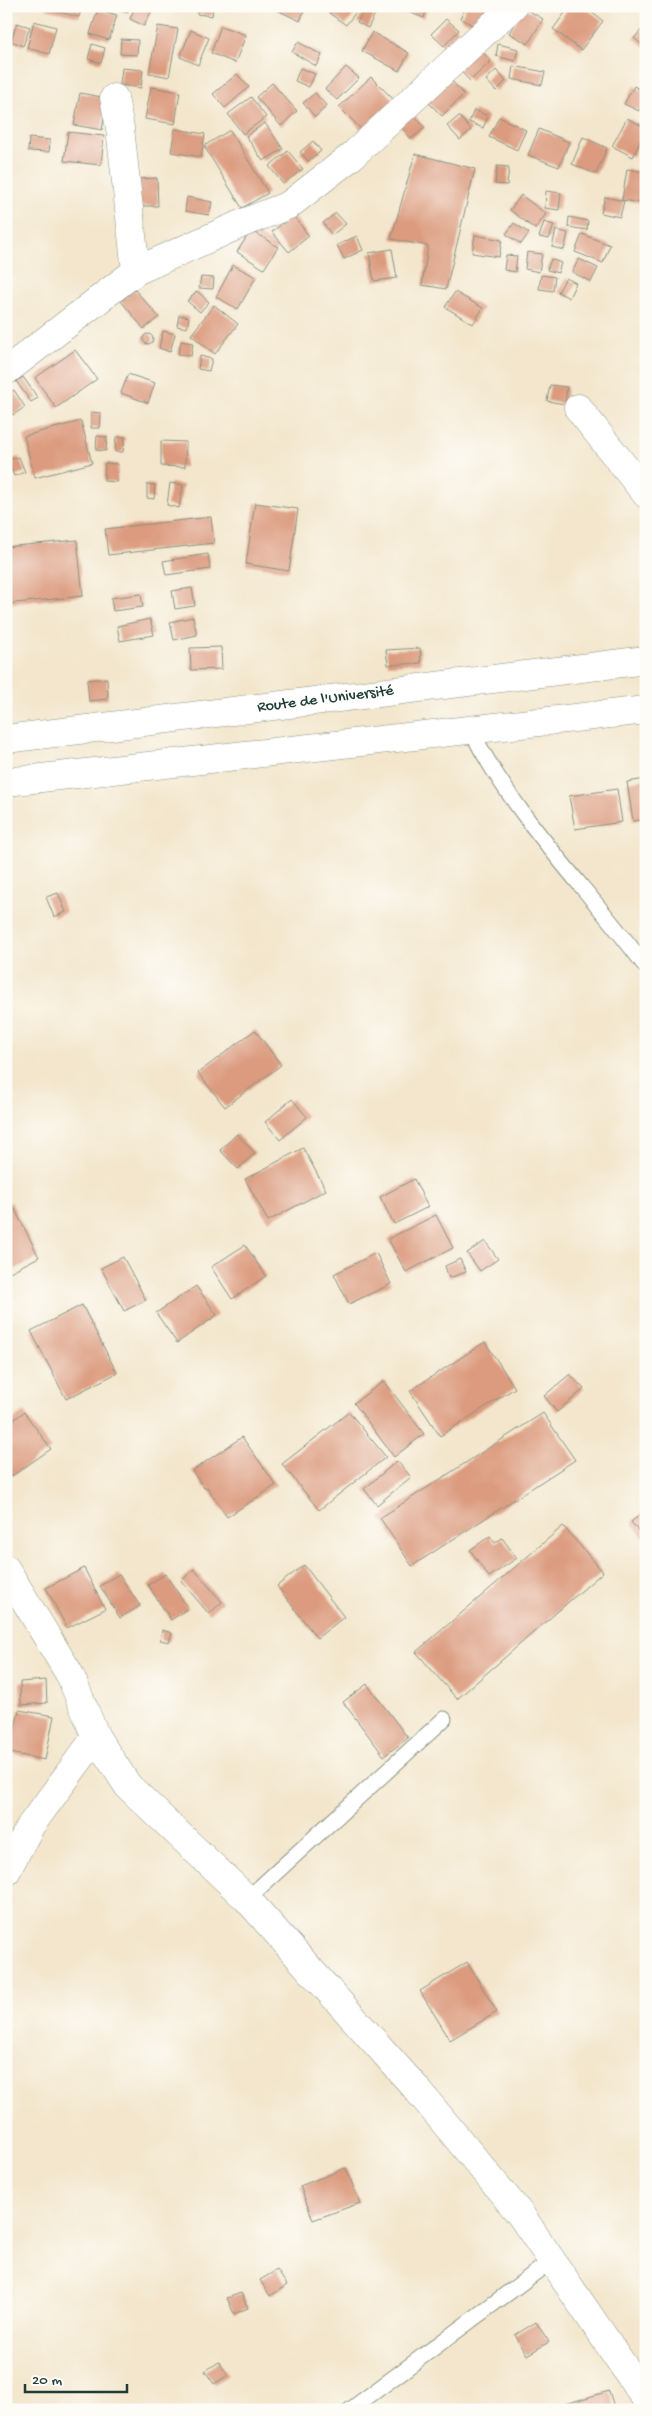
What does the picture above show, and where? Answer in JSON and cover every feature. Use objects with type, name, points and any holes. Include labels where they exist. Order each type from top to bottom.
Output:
[{"type":"street","points":[[6,372],[136,271],[243,222],[289,206],[352,156],[513,6]]},
{"type":"street","points":[[114,98],[120,128],[136,271]]},
{"type":"street","points":[[578,408],[646,494]]},
{"type":"street","name":"Route de l'Université","points":[[6,739],[646,660]]},
{"type":"street","points":[[6,782],[646,710]]},
{"type":"street","points":[[6,1569],[70,1675],[96,1737],[128,1786],[247,1899],[415,2087],[520,2214],[646,2399]]},
{"type":"street","points":[[6,1872],[31,1825],[96,1737]]},
{"type":"lane","points":[[471,730],[485,757],[546,845],[646,967]]},
{"type":"lane","points":[[247,1899],[444,1719]]},
{"type":"lane","points":[[350,2410],[551,2261]]},
{"type":"building","points":[[47,6],[82,6],[79,17],[46,9]]},
{"type":"building","points":[[102,6],[129,6],[128,12]]},
{"type":"building","points":[[135,6],[154,6],[144,26],[130,19]]},
{"type":"building","points":[[198,6],[213,6],[212,16],[197,14]]},
{"type":"building","points":[[269,6],[306,6],[300,21]]},
{"type":"building","points":[[333,6],[358,6],[359,8],[346,25],[329,13]]},
{"type":"building","points":[[403,6],[428,6],[424,18],[402,10]]},
{"type":"building","points":[[467,6],[489,6],[476,27],[460,18]]},
{"type":"building","points":[[570,6],[583,6],[603,21],[581,50],[553,29]]},
{"type":"building","points":[[524,8],[543,19],[528,44],[509,33]]},
{"type":"building","points":[[98,9],[117,15],[109,40],[90,34]]},
{"type":"building","points":[[365,9],[375,14],[368,28],[357,22]]},
{"type":"building","points":[[446,19],[459,30],[444,46],[431,34]]},
{"type":"building","points":[[34,21],[56,27],[49,54],[27,48]]},
{"type":"building","points":[[17,23],[30,27],[23,46],[11,41]]},
{"type":"building","points":[[646,25],[646,48],[634,38]]},
{"type":"building","points":[[158,26],[178,29],[169,77],[149,73]]},
{"type":"building","points":[[221,26],[246,35],[235,63],[211,53]]},
{"type":"building","points":[[191,30],[209,38],[198,65],[180,57]]},
{"type":"building","points":[[372,32],[409,53],[399,71],[362,51]]},
{"type":"building","points":[[121,39],[138,40],[137,55],[120,54]]},
{"type":"building","points":[[298,42],[322,55],[316,66],[292,52]]},
{"type":"building","points":[[92,44],[105,48],[101,63],[88,59]]},
{"type":"building","points":[[498,44],[518,49],[515,61],[496,56]]},
{"type":"building","points":[[478,47],[491,61],[470,81],[457,67]]},
{"type":"building","points":[[513,66],[545,72],[542,85],[511,79]]},
{"type":"building","points":[[346,67],[359,78],[337,100],[325,89]]},
{"type":"building","points":[[122,68],[143,70],[141,88],[120,85]]},
{"type":"building","points":[[300,68],[315,74],[309,87],[295,81]]},
{"type":"building","points":[[496,70],[506,81],[496,91],[486,80]]},
{"type":"building","points":[[237,74],[249,87],[225,108],[213,94]]},
{"type":"building","points":[[371,77],[394,100],[363,131],[339,107]]},
{"type":"building","points":[[449,78],[464,94],[442,116],[426,100]]},
{"type":"building","points":[[272,83],[297,111],[281,126],[256,97]]},
{"type":"building","points":[[634,86],[646,93],[646,99],[639,111],[624,104]]},
{"type":"building","points":[[151,87],[180,92],[175,124],[145,119]]},
{"type":"building","points":[[80,93],[107,98],[102,130],[74,125]]},
{"type":"building","points":[[315,93],[327,106],[315,117],[303,103]]},
{"type":"building","points":[[251,97],[266,117],[243,134],[228,114]]},
{"type":"building","points":[[474,110],[488,116],[483,128],[469,122]]},
{"type":"building","points":[[413,113],[425,128],[411,139],[399,124]]},
{"type":"building","points":[[459,116],[471,130],[460,140],[447,126]]},
{"type":"building","points":[[499,117],[526,130],[517,150],[489,137]]},
{"type":"building","points":[[627,118],[646,128],[633,157],[612,146]]},
{"type":"building","points":[[265,123],[283,149],[263,161],[246,136]]},
{"type":"building","points":[[175,129],[205,134],[201,157],[171,152]]},
{"type":"building","points":[[539,129],[569,142],[559,167],[528,155]]},
{"type":"building","points":[[230,130],[268,193],[242,208],[204,146]]},
{"type":"building","points":[[68,132],[104,136],[101,165],[64,161]]},
{"type":"building","points":[[583,137],[607,148],[596,174],[572,164]]},
{"type":"building","points":[[29,138],[50,140],[49,152],[28,151]]},
{"type":"building","points":[[313,141],[321,151],[308,161],[300,152]]},
{"type":"building","points":[[288,151],[303,169],[283,184],[269,166]]},
{"type":"building","points":[[415,154],[475,169],[446,289],[422,285],[428,246],[391,239]]},
{"type":"building","points":[[497,166],[509,167],[507,185],[495,184]]},
{"type":"building","points":[[627,169],[646,172],[642,203],[622,200]]},
{"type":"building","points":[[157,178],[158,206],[135,206],[135,179]]},
{"type":"building","points":[[546,191],[561,193],[559,210],[545,208]]},
{"type":"building","points":[[521,195],[546,214],[535,229],[510,210]]},
{"type":"building","points":[[187,197],[212,202],[209,215],[185,211]]},
{"type":"building","points":[[605,197],[624,201],[620,217],[601,213]]},
{"type":"building","points":[[336,213],[346,224],[332,235],[323,223]]},
{"type":"building","points":[[293,215],[309,236],[289,252],[272,232]]},
{"type":"building","points":[[569,217],[588,221],[587,230],[568,227]]},
{"type":"building","points":[[544,222],[554,225],[549,239],[539,237]]},
{"type":"building","points":[[514,223],[529,233],[521,244],[506,234]]},
{"type":"building","points":[[251,230],[278,247],[264,269],[237,252]]},
{"type":"building","points":[[556,230],[568,233],[564,250],[552,247]]},
{"type":"building","points":[[582,234],[610,245],[603,263],[575,252]]},
{"type":"building","points":[[475,235],[502,240],[499,257],[472,253]]},
{"type":"building","points":[[357,236],[363,250],[344,259],[337,245]]},
{"type":"building","points":[[392,249],[397,278],[374,281],[369,253]]},
{"type":"building","points":[[527,252],[542,254],[539,272],[525,269]]},
{"type":"building","points":[[506,255],[517,256],[515,272],[504,270]]},
{"type":"building","points":[[551,259],[561,263],[558,273],[547,270]]},
{"type":"building","points":[[579,259],[598,268],[591,282],[572,272]]},
{"type":"building","points":[[233,265],[256,277],[238,309],[216,297]]},
{"type":"building","points":[[541,275],[555,277],[553,291],[539,289]]},
{"type":"building","points":[[201,277],[214,278],[213,289],[199,288]]},
{"type":"building","points":[[566,278],[576,283],[569,298],[558,292]]},
{"type":"building","points":[[135,290],[159,317],[144,329],[121,301]]},
{"type":"building","points":[[197,291],[209,302],[200,312],[187,301]]},
{"type":"building","points":[[455,292],[483,308],[473,324],[445,307]]},
{"type":"building","points":[[214,305],[238,324],[215,354],[191,335]]},
{"type":"building","points":[[179,315],[189,317],[187,328],[177,326]]},
{"type":"building","points":[[163,331],[175,334],[170,352],[159,348]]},
{"type":"building","points":[[146,334],[150,334],[153,339],[152,343],[146,344],[143,341],[143,337]]},
{"type":"building","points":[[181,341],[193,343],[191,356],[178,354]]},
{"type":"building","points":[[75,350],[97,379],[56,408],[35,378]]},
{"type":"building","points":[[200,356],[212,359],[209,371],[198,369]]},
{"type":"building","points":[[128,374],[155,383],[148,403],[121,393]]},
{"type":"building","points":[[23,377],[38,398],[31,402],[16,381]]},
{"type":"building","points":[[550,385],[567,387],[565,404],[547,401]]},
{"type":"building","points":[[14,390],[25,407],[13,415],[6,405],[6,395]]},
{"type":"building","points":[[91,412],[101,413],[100,428],[91,428]]},
{"type":"building","points":[[81,421],[92,463],[35,478],[24,436]]},
{"type":"building","points":[[97,436],[107,437],[106,451],[96,450]]},
{"type":"building","points":[[116,437],[125,437],[123,452],[115,452]]},
{"type":"building","points":[[161,441],[186,442],[185,467],[161,466]]},
{"type":"building","points":[[19,457],[25,472],[14,476],[8,460]]},
{"type":"building","points":[[105,463],[118,464],[117,482],[104,481]]},
{"type":"building","points":[[170,483],[183,485],[179,508],[167,505]]},
{"type":"building","points":[[147,484],[155,485],[154,499],[147,498]]},
{"type":"building","points":[[255,503],[298,509],[289,571],[246,564]]},
{"type":"building","points":[[211,517],[214,543],[108,555],[105,529]]},
{"type":"building","points":[[77,540],[83,596],[6,604],[6,547]]},
{"type":"building","points":[[208,554],[210,569],[166,575],[163,561]]},
{"type":"building","points":[[192,588],[195,606],[175,609],[172,591]]},
{"type":"building","points":[[141,594],[143,607],[113,611],[111,598]]},
{"type":"building","points":[[193,617],[197,635],[174,640],[170,622]]},
{"type":"building","points":[[150,619],[154,635],[120,641],[117,626]]},
{"type":"building","points":[[221,647],[222,669],[191,670],[190,648]]},
{"type":"building","points":[[420,648],[421,663],[388,665],[386,650]]},
{"type":"building","points":[[107,678],[108,699],[89,701],[87,680]]},
{"type":"building","points":[[646,779],[646,819],[633,821],[627,782]]},
{"type":"building","points":[[617,789],[622,822],[575,829],[569,796]]},
{"type":"building","points":[[58,893],[66,912],[54,917],[46,897]]},
{"type":"building","points":[[255,1030],[281,1065],[225,1107],[198,1073]]},
{"type":"building","points":[[292,1099],[307,1117],[280,1140],[265,1122]]},
{"type":"building","points":[[237,1134],[255,1153],[238,1169],[220,1150]]},
{"type":"building","points":[[303,1148],[326,1190],[268,1221],[245,1179]]},
{"type":"building","points":[[414,1179],[428,1207],[394,1224],[380,1197]]},
{"type":"building","points":[[11,1202],[39,1257],[6,1274],[6,1205]]},
{"type":"building","points":[[436,1215],[453,1248],[406,1272],[388,1239]]},
{"type":"building","points":[[485,1241],[498,1259],[480,1271],[467,1253]]},
{"type":"building","points":[[245,1245],[266,1276],[232,1299],[211,1267]]},
{"type":"building","points":[[376,1253],[391,1284],[349,1304],[334,1274]]},
{"type":"building","points":[[123,1257],[146,1300],[124,1311],[101,1268]]},
{"type":"building","points":[[460,1259],[466,1272],[449,1278],[445,1266]]},
{"type":"building","points":[[196,1286],[217,1315],[177,1343],[156,1313]]},
{"type":"building","points":[[82,1305],[117,1373],[66,1399],[31,1331]]},
{"type":"building","points":[[485,1342],[515,1388],[440,1436],[410,1391]]},
{"type":"building","points":[[570,1374],[584,1389],[557,1412],[544,1396]]},
{"type":"building","points":[[384,1381],[424,1434],[394,1457],[354,1403]]},
{"type":"building","points":[[24,1412],[51,1449],[6,1480],[6,1425]]},
{"type":"building","points":[[349,1412],[386,1457],[319,1510],[282,1464]]},
{"type":"building","points":[[543,1413],[575,1460],[412,1566],[380,1518]]},
{"type":"building","points":[[242,1437],[276,1485],[227,1517],[207,1487],[204,1488],[192,1471]]},
{"type":"building","points":[[397,1461],[411,1477],[377,1505],[364,1489]]},
{"type":"building","points":[[646,1510],[646,1540],[631,1522]]},
{"type":"building","points":[[563,1526],[603,1572],[457,1699],[416,1652]]},
{"type":"building","points":[[490,1536],[495,1543],[502,1538],[517,1558],[489,1577],[470,1550]]},
{"type":"building","points":[[304,1565],[344,1617],[317,1638],[277,1586]]},
{"type":"building","points":[[84,1568],[105,1609],[67,1628],[46,1588]]},
{"type":"building","points":[[194,1569],[222,1602],[209,1614],[181,1581]]},
{"type":"building","points":[[119,1574],[140,1606],[120,1618],[100,1586]]},
{"type":"building","points":[[165,1574],[188,1608],[171,1620],[148,1585]]},
{"type":"building","points":[[162,1630],[172,1633],[169,1642],[160,1640]]},
{"type":"building","points":[[46,1680],[47,1703],[21,1705],[20,1682]]},
{"type":"building","points":[[367,1684],[408,1738],[384,1756],[343,1702]]},
{"type":"building","points":[[19,1710],[54,1716],[45,1760],[10,1753]]},
{"type":"building","points":[[467,1962],[497,2012],[450,2040],[420,1991]]},
{"type":"building","points":[[346,2168],[360,2203],[313,2220],[300,2186]]},
{"type":"building","points":[[277,2270],[287,2285],[270,2296],[260,2280]]},
{"type":"building","points":[[241,2293],[248,2308],[234,2314],[227,2298]]},
{"type":"building","points":[[536,2322],[549,2342],[527,2355],[515,2335]]},
{"type":"building","points":[[219,2362],[228,2375],[214,2384],[205,2371]]},
{"type":"building","points":[[609,2391],[615,2410],[567,2410],[565,2404]]}]
